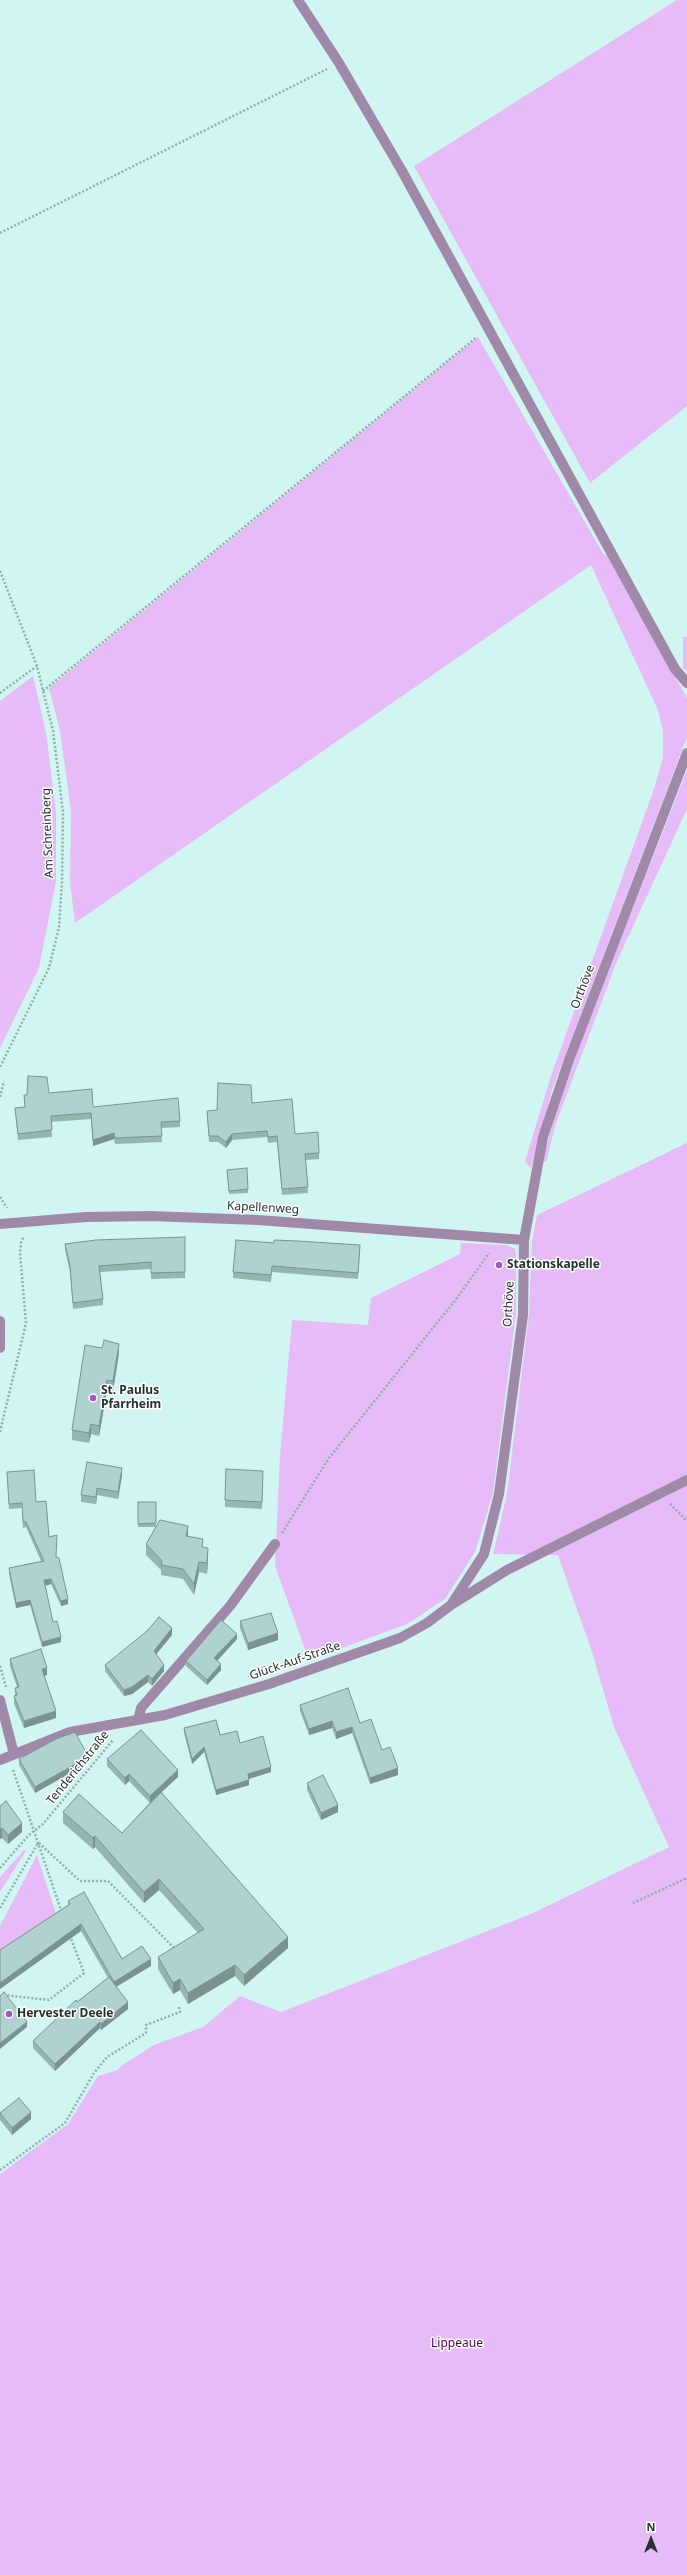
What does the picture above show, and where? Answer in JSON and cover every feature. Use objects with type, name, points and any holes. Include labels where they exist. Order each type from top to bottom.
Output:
[{"type":"street","points":[[298,0],[339,63],[402,171],[675,669],[687,683]]},
{"type":"street","name":"Orthöve","points":[[451,1605],[484,1554],[499,1494],[522,1314],[524,1240],[537,1164],[551,1111],[569,1060],[687,753]]},
{"type":"street","name":"Kapellenweg","points":[[0,1224],[86,1217],[150,1216],[258,1220],[524,1240]]},
{"type":"street","points":[[0,1321],[0,1348]]},
{"type":"street","points":[[451,1605],[507,1570],[687,1480]]},
{"type":"street","points":[[138,1720],[141,1708],[230,1606],[275,1544]]},
{"type":"street","name":"Glück-Auf-Straße","points":[[7,1757],[70,1732],[165,1715],[269,1684],[400,1638],[428,1623],[451,1605]]},
{"type":"street","points":[[0,1700],[7,1757]]},
{"type":"path","points":[[0,233],[339,63]]},
{"type":"path","points":[[43,691],[488,328]]},
{"type":"path","name":"Am Schreinberg","points":[[0,571],[37,666],[53,731],[63,812],[62,882],[59,927],[49,968],[0,1067]]},
{"type":"path","points":[[0,693],[37,666]]},
{"type":"path","points":[[0,1097],[4,1081]]},
{"type":"path","points":[[0,1432],[26,1323],[21,1243],[25,1235],[30,1233]]},
{"type":"path","points":[[275,1544],[329,1458],[457,1298],[500,1238]]},
{"type":"path","points":[[660,1494],[687,1521]]},
{"type":"path","name":"Tenderichstraße","points":[[0,1868],[28,1836],[36,1832],[114,1738]]},
{"type":"path","points":[[7,1757],[36,1832],[38,1843],[63,1916]]},
{"type":"path","points":[[0,1908],[38,1843]]},
{"type":"path","points":[[38,1843],[80,1881],[108,1881],[177,1950]]},
{"type":"path","points":[[633,1903],[687,1878]]},
{"type":"path","points":[[0,1997],[4,1995],[49,2000],[84,1973],[68,1931]]},
{"type":"path","points":[[0,2170],[65,2123],[94,2073],[107,2057],[146,2033],[146,2025],[180,2012],[179,2007]]},
{"type":"green space","points":[[677,0],[687,0],[687,406],[590,483],[414,166]]},
{"type":"green space","points":[[478,337],[604,555],[606,554],[687,698],[687,737],[552,1090],[531,1169],[525,1161],[552,1073],[655,786],[663,757],[663,731],[658,710],[591,565],[75,923],[70,882],[71,811],[60,731],[49,688]]},
{"type":"green space","points":[[683,637],[687,637],[687,670],[683,668]]},
{"type":"green space","points":[[33,676],[46,732],[56,813],[56,881],[39,968],[0,1048],[0,701]]},
{"type":"green space","points":[[687,770],[687,809],[617,961],[556,1123],[546,1162],[543,1161],[553,1122],[582,1039]]},
{"type":"green space","name":"Lippeaue","points":[[687,1143],[687,2575],[0,2575],[0,2174],[68,2124],[98,2076],[118,2070],[121,2066],[154,2045],[203,2027],[240,1996],[281,2012],[531,1914],[669,1847],[614,1727],[592,1652],[558,1555],[493,1554],[507,1494],[529,1314],[532,1241],[537,1215]]},
{"type":"green space","points":[[461,1243],[507,1245],[515,1249],[516,1253],[516,1313],[493,1493],[475,1552],[445,1599],[407,1624],[309,1660],[275,1566],[280,1456],[292,1320],[368,1325],[371,1298],[460,1254]]},
{"type":"green space","points":[[24,1850],[26,1851],[0,1892],[0,1877]]},
{"type":"green space","points":[[37,1855],[57,1917],[0,1955],[0,1926]]},
{"type":"building","points":[[28,1076],[47,1077],[49,1093],[92,1089],[93,1107],[178,1098],[180,1121],[161,1122],[162,1136],[115,1138],[114,1133],[93,1140],[91,1113],[51,1116],[52,1130],[18,1134],[15,1108],[25,1107],[24,1095],[27,1095]]},
{"type":"building","points":[[218,1083],[251,1085],[252,1103],[292,1099],[295,1134],[318,1132],[319,1153],[305,1154],[308,1187],[282,1189],[277,1136],[268,1137],[267,1131],[232,1134],[226,1142],[218,1136],[209,1136],[207,1111],[217,1110]]},
{"type":"building","points":[[247,1168],[248,1189],[229,1191],[227,1170]]},
{"type":"building","points":[[185,1237],[185,1272],[151,1273],[151,1262],[99,1266],[103,1299],[73,1303],[70,1266],[65,1244],[96,1240]]},
{"type":"building","points":[[236,1240],[274,1243],[274,1240],[360,1245],[358,1273],[272,1266],[271,1275],[233,1272]]},
{"type":"building","name":"St. Paulus Pfarrheim","points":[[104,1340],[119,1344],[113,1381],[107,1380],[99,1426],[91,1424],[89,1433],[72,1430],[85,1345],[102,1348]]},
{"type":"building","points":[[87,1462],[122,1468],[118,1492],[97,1488],[96,1497],[81,1495]]},
{"type":"building","points":[[226,1469],[263,1471],[262,1502],[225,1500]]},
{"type":"building","points":[[34,1470],[36,1502],[46,1501],[49,1537],[57,1535],[56,1557],[59,1558],[68,1599],[61,1601],[51,1579],[44,1580],[53,1622],[57,1621],[61,1637],[42,1642],[30,1600],[16,1603],[9,1568],[44,1561],[26,1522],[23,1522],[22,1503],[9,1504],[7,1472]]},
{"type":"building","points":[[138,1502],[156,1502],[156,1523],[138,1524]]},
{"type":"building","points":[[160,1520],[188,1526],[186,1536],[203,1539],[202,1547],[208,1548],[207,1563],[199,1562],[194,1584],[183,1569],[161,1565],[162,1561],[146,1544]]},
{"type":"building","points":[[271,1613],[278,1633],[248,1643],[240,1621]]},
{"type":"building","points":[[159,1617],[172,1628],[154,1651],[164,1665],[152,1679],[148,1675],[132,1687],[124,1690],[105,1665],[147,1631]]},
{"type":"building","points":[[221,1620],[237,1634],[214,1658],[221,1664],[207,1680],[186,1661]]},
{"type":"building","points":[[41,1649],[47,1668],[42,1669],[56,1711],[24,1721],[14,1696],[17,1695],[15,1688],[19,1687],[10,1659]]},
{"type":"building","points":[[348,1688],[360,1723],[371,1719],[382,1750],[390,1747],[398,1768],[370,1778],[352,1727],[336,1732],[332,1721],[309,1729],[300,1705]]},
{"type":"building","points":[[216,1720],[220,1735],[237,1731],[240,1743],[263,1736],[271,1767],[248,1774],[249,1780],[216,1790],[204,1747],[192,1759],[184,1728]]},
{"type":"building","points":[[141,1730],[178,1770],[150,1796],[129,1774],[125,1778],[107,1759]]},
{"type":"building","points":[[75,1732],[87,1754],[81,1761],[35,1787],[19,1759],[56,1739]]},
{"type":"building","points":[[323,1775],[338,1805],[321,1813],[307,1783]]},
{"type":"building","points":[[161,1792],[288,1937],[244,1975],[235,1965],[188,1993],[180,1979],[173,1983],[158,1957],[204,1929],[159,1879],[144,1892],[95,1836],[93,1838],[63,1812],[79,1794],[122,1833]]},
{"type":"building","points":[[6,1801],[22,1823],[8,1835],[2,1828],[0,1830],[0,1806]]},
{"type":"building","points":[[84,1892],[122,1959],[142,1946],[151,1959],[114,1982],[81,1924],[0,1983],[0,1950],[70,1904],[68,1901]]},
{"type":"building","points":[[109,1977],[128,2002],[101,2024],[100,2022],[55,2064],[33,2041],[76,2000],[77,2002]]},
{"type":"building","name":"Hervester Deele","points":[[4,1992],[27,2022],[0,2043],[0,1996]]},
{"type":"building","points":[[19,2098],[31,2112],[12,2128],[0,2113]]},
{"type":"place","name":"Stationskapelle","points":[[499,1265]]},
{"type":"place","name":"St. Paulus Pfarrheim","points":[[93,1398]]},
{"type":"place","name":"Hervester Deele","points":[[9,2014]]}]
